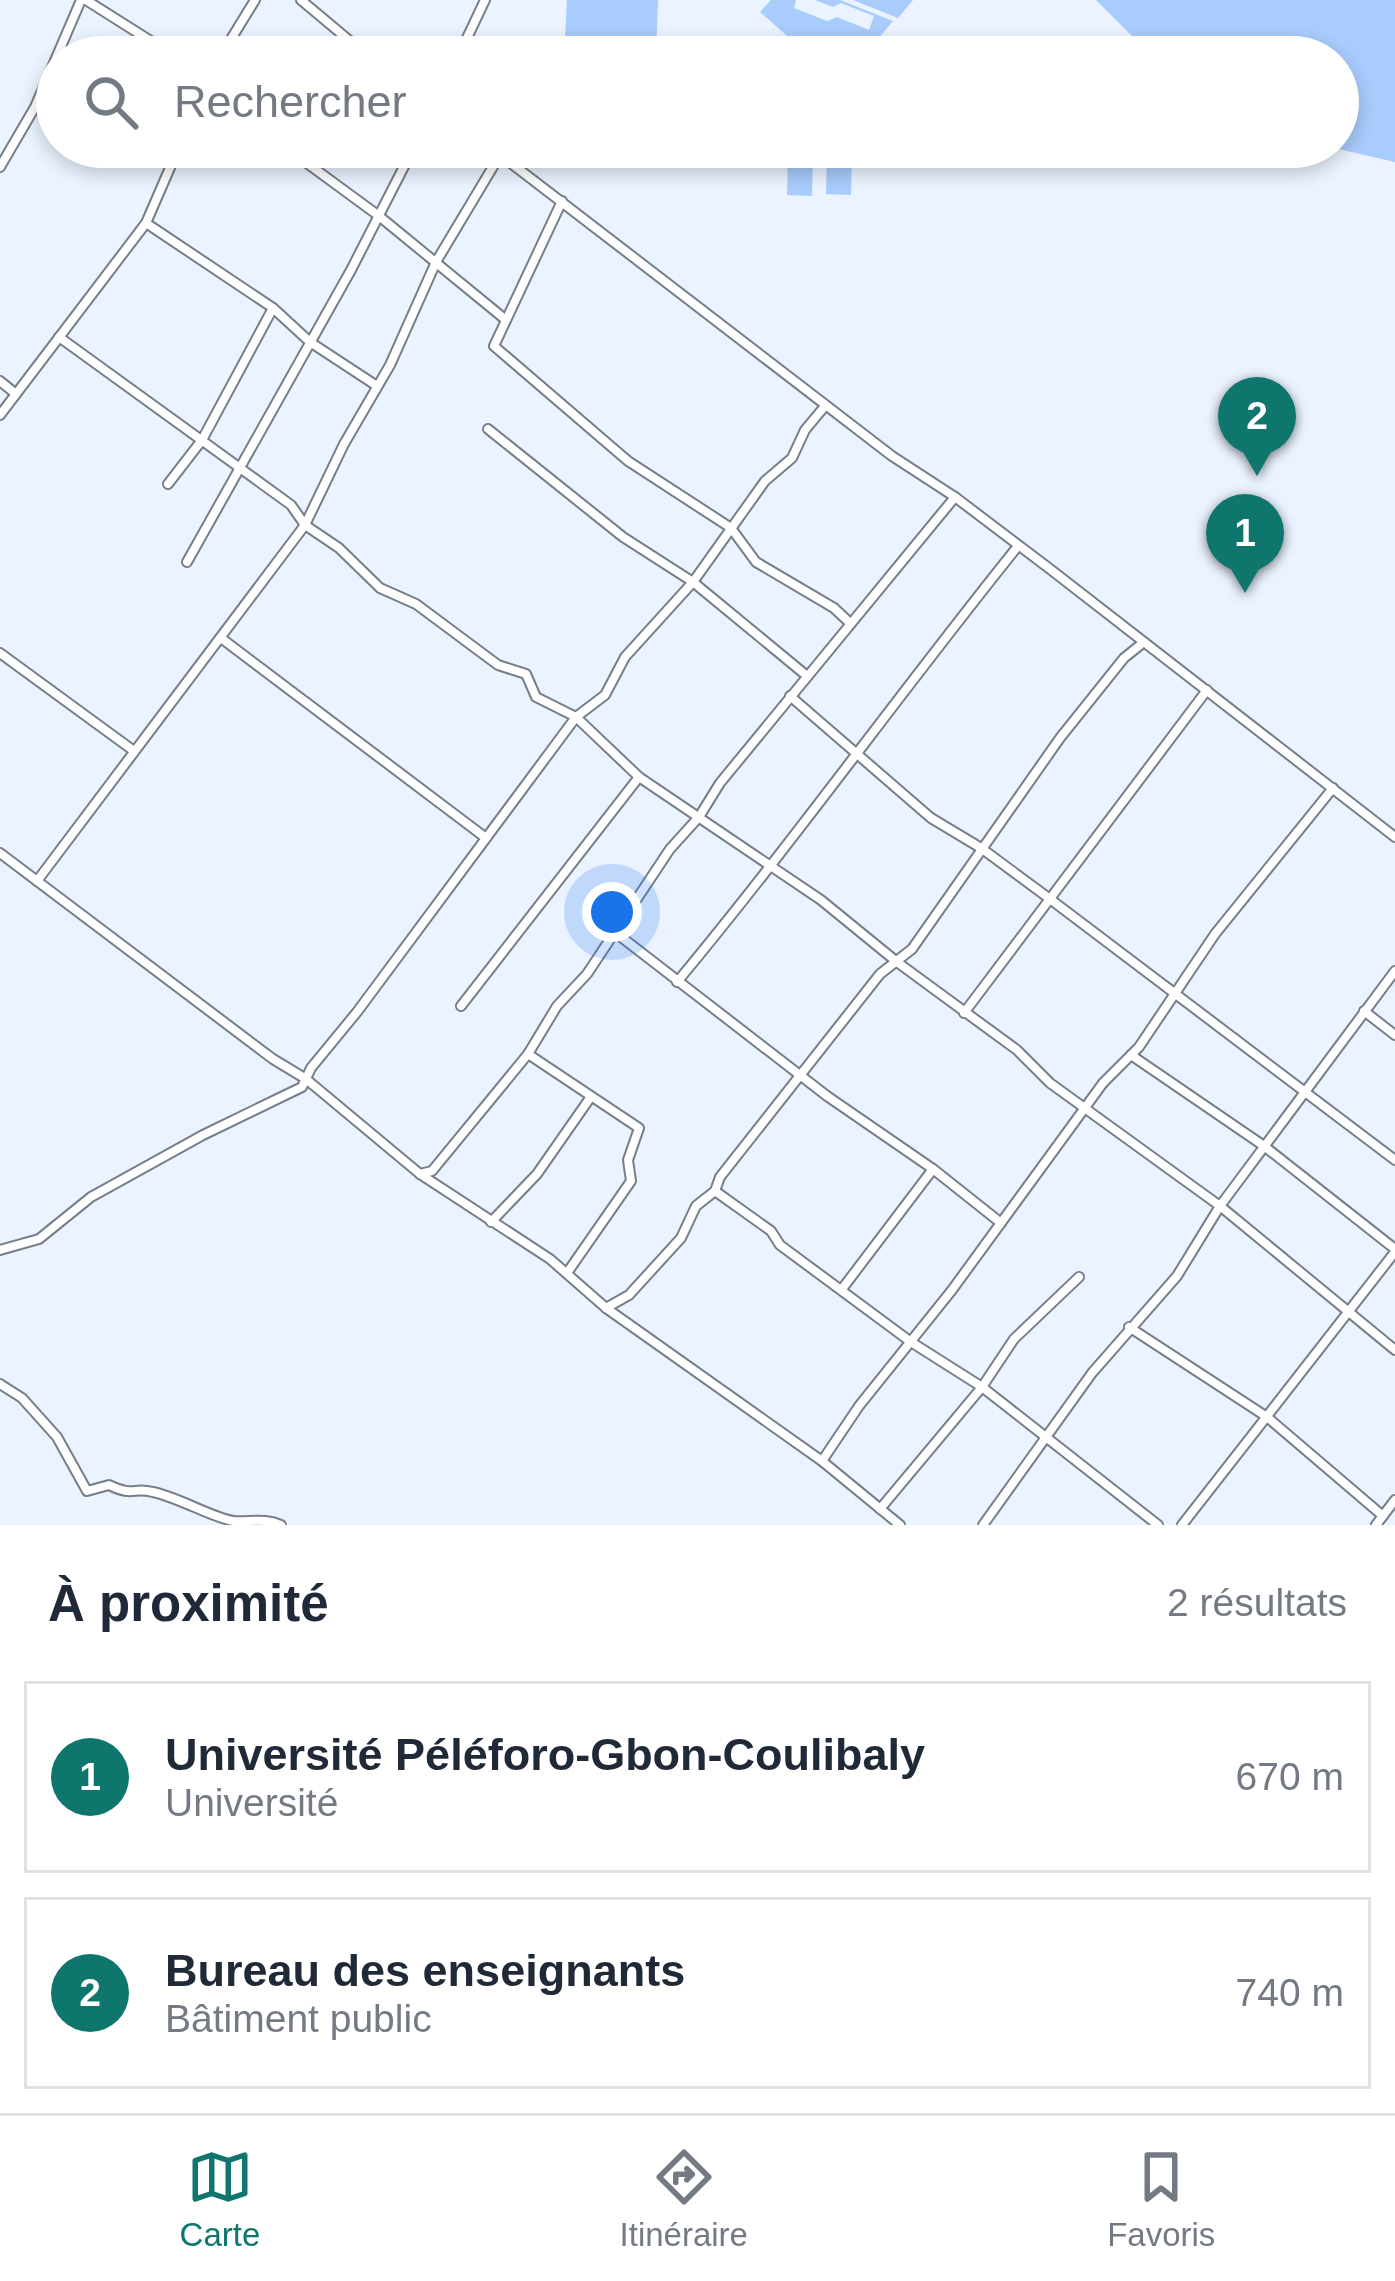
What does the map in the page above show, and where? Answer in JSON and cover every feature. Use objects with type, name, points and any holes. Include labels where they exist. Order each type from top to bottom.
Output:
[{"type":"street","points":[[68,36],[84,0],[142,36]]},
{"type":"street","points":[[233,36],[255,0]]},
{"type":"street","points":[[301,0],[345,36]]},
{"type":"street","points":[[468,36],[484,0]]},
{"type":"street","points":[[0,167],[36,105]]},
{"type":"street","points":[[0,415],[146,223],[170,168]]},
{"type":"street","points":[[314,168],[506,320]]},
{"type":"street","points":[[188,562],[403,168]]},
{"type":"street","points":[[37,880],[304,525],[436,262],[492,168]]},
{"type":"street","points":[[518,168],[1395,837]]},
{"type":"street","points":[[562,201],[494,346],[628,461],[730,528],[756,562],[834,608],[850,623]]},
{"type":"street","points":[[146,223],[377,386]]},
{"type":"street","points":[[168,484],[202,440],[272,308]]},
{"type":"street","points":[[59,337],[291,505],[304,525],[339,548],[380,588],[416,604],[497,665],[526,674],[536,697],[576,717],[639,777],[772,864],[1017,1051],[1050,1083],[1220,1205],[1395,1350]]},
{"type":"street","points":[[0,381],[16,394]]},
{"type":"street","points":[[0,1250],[39,1239],[91,1197],[302,1087],[576,717],[605,695],[626,657],[693,582],[765,482],[792,458],[805,430],[825,406]]},
{"type":"street","points":[[488,429],[623,537],[693,582],[807,676]]},
{"type":"street","points":[[419,1174],[432,1171],[528,1054],[557,1006],[587,974],[720,783],[955,497]]},
{"type":"street","points":[[676,982],[1018,546]]},
{"type":"street","points":[[221,638],[486,838]]},
{"type":"street","points":[[606,1309],[629,1295],[681,1238],[696,1206],[716,1191],[720,1177],[880,974],[912,949],[1060,738],[1124,658],[1144,642]]},
{"type":"street","points":[[0,653],[134,751]]},
{"type":"street","points":[[964,1013],[1207,689]]},
{"type":"street","points":[[790,696],[932,818],[1050,898],[1395,1160]]},
{"type":"street","points":[[461,1006],[639,777]]},
{"type":"street","points":[[823,1461],[859,1406],[1103,1083],[1131,1054],[1215,934],[1333,788]]},
{"type":"street","points":[[0,853],[306,1079],[419,1174],[566,1273],[606,1309],[823,1461],[900,1525]]},
{"type":"street","points":[[616,933],[1001,1223]]},
{"type":"street","points":[[983,1525],[1091,1373],[1177,1276],[1220,1205],[1395,971]]},
{"type":"street","points":[[1364,1011],[1395,1035]]},
{"type":"street","points":[[528,1054],[639,1128],[628,1160],[631,1181],[566,1273]]},
{"type":"street","points":[[1131,1054],[1264,1146],[1395,1250],[1182,1525]]},
{"type":"street","points":[[491,1222],[537,1174],[590,1098]]},
{"type":"street","points":[[842,1289],[933,1169]]},
{"type":"street","points":[[716,1191],[1158,1525]]},
{"type":"street","points":[[880,1509],[982,1388],[1014,1339],[1079,1277]]},
{"type":"street","points":[[1130,1327],[1267,1417],[1380,1521],[1395,1500]]},
{"type":"street","points":[[0,1384],[22,1398],[57,1437],[87,1491],[109,1485],[128,1495],[149,1491],[200,1506],[227,1520],[281,1525]]},
{"type":"shaded area","points":[[567,0],[658,0],[657,36],[565,36]]},
{"type":"shaded area","points":[[771,0],[796,0],[794,8],[869,30],[874,16],[841,3],[833,7],[815,0],[840,0],[893,21],[880,36],[787,36],[760,12]]},
{"type":"shaded area","points":[[853,0],[913,0],[898,18]]},
{"type":"shaded area","points":[[1096,0],[1395,0],[1395,162],[1359,154],[1359,36],[1132,36]]},
{"type":"shaded area","points":[[788,168],[813,168],[812,196],[787,195]]},
{"type":"shaded area","points":[[827,168],[852,168],[851,195],[826,194]]},
{"type":"place","name":"Bureau des enseignants","points":[[1257,476]]},
{"type":"place","name":"Université Péléforo-Gbon-Coulibaly","points":[[1245,593]]}]
